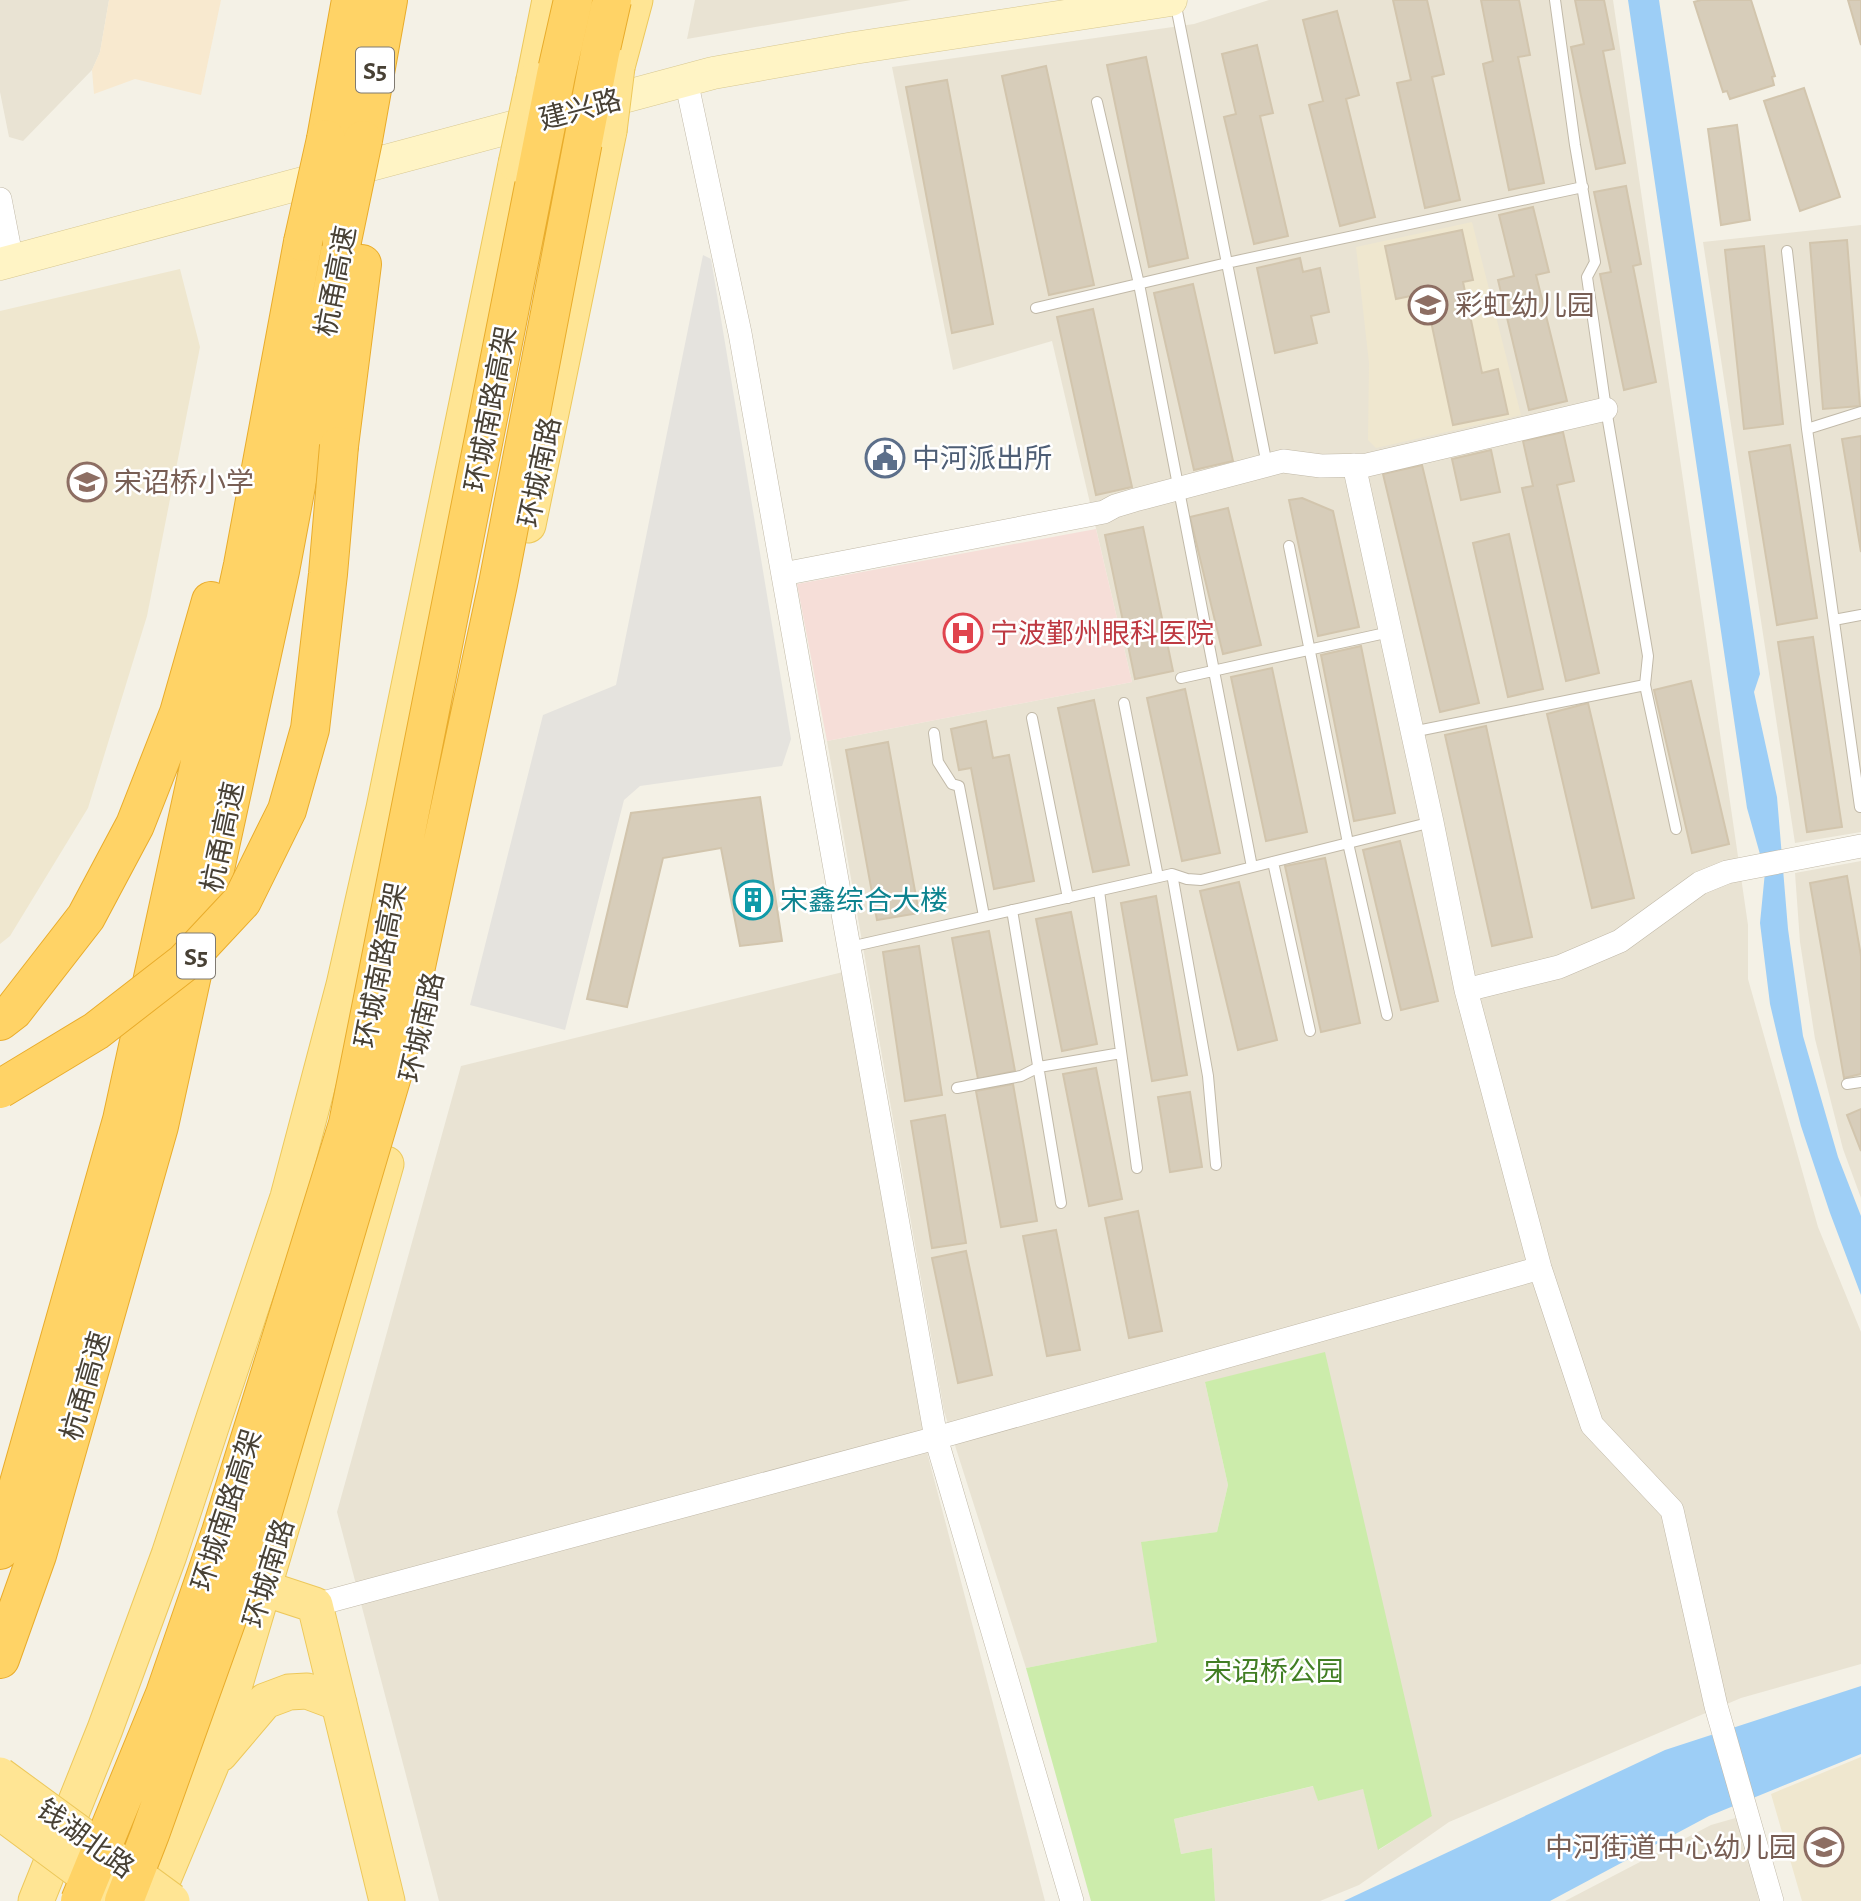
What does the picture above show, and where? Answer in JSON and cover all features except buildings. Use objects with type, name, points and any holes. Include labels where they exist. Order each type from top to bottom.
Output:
[{"type":"highway","name":"杭甬高速","points":[[351,0],[358,137]]},
{"type":"highway","name":"杭甬高速","points":[[0,1550],[122,1120],[243,565],[303,242],[358,137],[388,0]]},
{"type":"highway","points":[[0,1089],[96,1031],[185,962],[242,901],[287,810],[310,729],[328,574],[354,237],[358,137],[399,0]]},
{"type":"highway","name":"环城南路高架","points":[[80,1901],[170,1682],[348,1124],[573,0]]},
{"type":"highway","name":"环城南路高架","points":[[122,1901],[150,1834],[251,1549],[394,1069],[498,584],[612,0]]},
{"type":"highway","name":"杭甬高速","points":[[0,1660],[37,1555],[159,1126],[354,237]]},
{"type":"highway","points":[[0,1021],[13,1011],[86,917],[135,825],[179,713],[285,344]]},
{"type":"main road","points":[[36,1901],[105,1729],[169,1555],[288,1197],[344,985],[387,794],[550,0]]},
{"type":"main road","name":"环城南路","points":[[155,1901],[211,1765],[415,1060],[609,131],[618,67],[635,0]]},
{"type":"main road","points":[[169,1555],[315,1605],[387,1901]]},
{"type":"main road","points":[[211,1765],[265,1701],[289,1692],[307,1691],[339,1703]]},
{"type":"main road","name":"钱湖北路","points":[[0,1775],[172,1901]]},
{"type":"main road","name":"钱湖北路","points":[[0,1812],[122,1901]]},
{"type":"street","name":"建兴路","points":[[6,263],[713,73],[854,48],[1173,0]]},
{"type":"street","points":[[686,80],[740,332],[936,1438],[1072,1901]]},
{"type":"street","points":[[0,199],[6,263]]},
{"type":"street","points":[[783,574],[1104,512],[1115,506],[1283,461],[1321,466],[1367,465],[1606,409]]},
{"type":"street","points":[[1354,466],[1466,990],[1540,1268],[1592,1425],[1672,1510],[1716,1706],[1771,1899]]},
{"type":"street","points":[[1466,990],[1559,967],[1620,941],[1700,883],[1727,872],[1861,846]]},
{"type":"street","points":[[315,1605],[936,1438],[1540,1268]]},
{"type":"lane","points":[[1173,0],[1267,465]]},
{"type":"lane","points":[[1555,0],[1595,262],[1587,277],[1606,409],[1648,656],[1645,685],[1675,829]]},
{"type":"lane","points":[[1097,102],[1139,284],[1252,867]]},
{"type":"lane","points":[[1036,308],[1227,263],[1583,187]]},
{"type":"lane","points":[[1787,251],[1807,429],[1860,807]]},
{"type":"lane","points":[[1807,429],[1861,412]]},
{"type":"lane","points":[[1289,547],[1348,843],[1387,1015]]},
{"type":"lane","points":[[1834,620],[1861,615]]},
{"type":"lane","points":[[1181,678],[1390,632]]},
{"type":"lane","points":[[1412,732],[1645,685]]},
{"type":"lane","points":[[1124,703],[1158,877]]},
{"type":"lane","points":[[1032,718],[1068,898]]},
{"type":"lane","points":[[934,733],[938,762],[952,785],[959,786],[984,916]]},
{"type":"lane","points":[[850,947],[1172,874],[1201,880],[1432,822]]},
{"type":"lane","points":[[1273,862],[1310,1031]]},
{"type":"lane","points":[[1172,874],[1209,1076],[1216,1165]]},
{"type":"lane","points":[[1099,891],[1137,1168]]},
{"type":"lane","points":[[1012,910],[1062,1203]]},
{"type":"lane","points":[[957,1088],[1021,1076],[1039,1067],[1121,1053]]},
{"type":"lane","points":[[1847,1084],[1861,1082]]},
{"type":"shaded area","points":[[0,0],[109,0],[100,52],[92,70],[23,141],[9,137],[0,92]]},
{"type":"shaded area","points":[[109,0],[221,0],[201,95],[135,79],[94,94],[92,70],[100,52]]},
{"type":"shaded area","points":[[695,0],[911,0],[687,39]]},
{"type":"shaded area","points":[[1269,0],[1613,0],[1748,925],[1748,979],[1818,1227],[1861,1332],[1861,1664],[1741,1698],[1449,1822],[1359,1885],[1320,1901],[1215,1901],[1212,1848],[1181,1854],[1174,1819],[1314,1786],[1318,1801],[1363,1788],[1379,1850],[1432,1815],[1205,1382],[1228,1485],[1217,1532],[1142,1542],[1157,1642],[1026,1668],[944,1411],[827,741],[1132,682],[1052,341],[953,370],[892,67],[1194,24]]},
{"type":"shaded area","name":"彩虹幼儿园","points":[[1472,222],[1521,415],[1376,448],[1368,440],[1369,363],[1356,247]]},
{"type":"shaded area","points":[[1861,225],[1861,832],[1795,843],[1703,242]]},
{"type":"shaded area","points":[[703,255],[711,259],[791,739],[782,766],[640,786],[624,800],[565,1030],[470,1005],[543,715],[616,685]]},
{"type":"shaded area","name":"宋诏桥小学","points":[[180,269],[200,347],[147,616],[88,808],[10,936],[0,944],[0,311]]},
{"type":"shaded area","name":"宁波鄞州眼科医院","points":[[1096,529],[1132,682],[827,741],[797,584]]},
{"type":"shaded area","points":[[1861,861],[1861,1198],[1843,1149],[1815,1039],[1800,942],[1795,873]]},
{"type":"shaded area","points":[[843,972],[928,1456],[1045,1901],[439,1901],[337,1512],[461,1066]]},
{"type":"shaded area","name":"中河街道中心幼儿园","points":[[1861,1757],[1861,1901],[1802,1901],[1771,1794]]},
{"type":"shaded area","points":[[1739,1817],[1759,1901],[1565,1901],[1711,1825]]},
{"type":"green space","name":"宋诏桥公园","points":[[1325,1352],[1432,1816],[1378,1850],[1363,1789],[1318,1801],[1313,1786],[1174,1819],[1181,1854],[1212,1848],[1215,1901],[1091,1901],[1026,1668],[1157,1642],[1141,1542],[1217,1532],[1228,1485],[1205,1382]]},
{"type":"water","points":[[1628,0],[1659,0],[1760,674],[1754,692],[1777,797],[1788,929],[1803,1036],[1838,1157],[1861,1216],[1861,1295],[1801,1126],[1770,1004],[1760,923],[1765,872],[1747,808]]},
{"type":"water","points":[[1861,1686],[1861,1754],[1709,1816],[1550,1901],[1344,1901],[1665,1750]]},
{"type":"place","name":"彩虹幼儿园","points":[[1428,305]]},
{"type":"place","name":"中河派出所","points":[[885,458]]},
{"type":"place","name":"宋诏桥小学","points":[[87,482]]},
{"type":"place","name":"宁波鄞州眼科医院","points":[[963,633]]},
{"type":"place","name":"宋鑫综合大楼","points":[[753,900]]},
{"type":"place","name":"中河街道中心幼儿园","points":[[1824,1847]]}]
